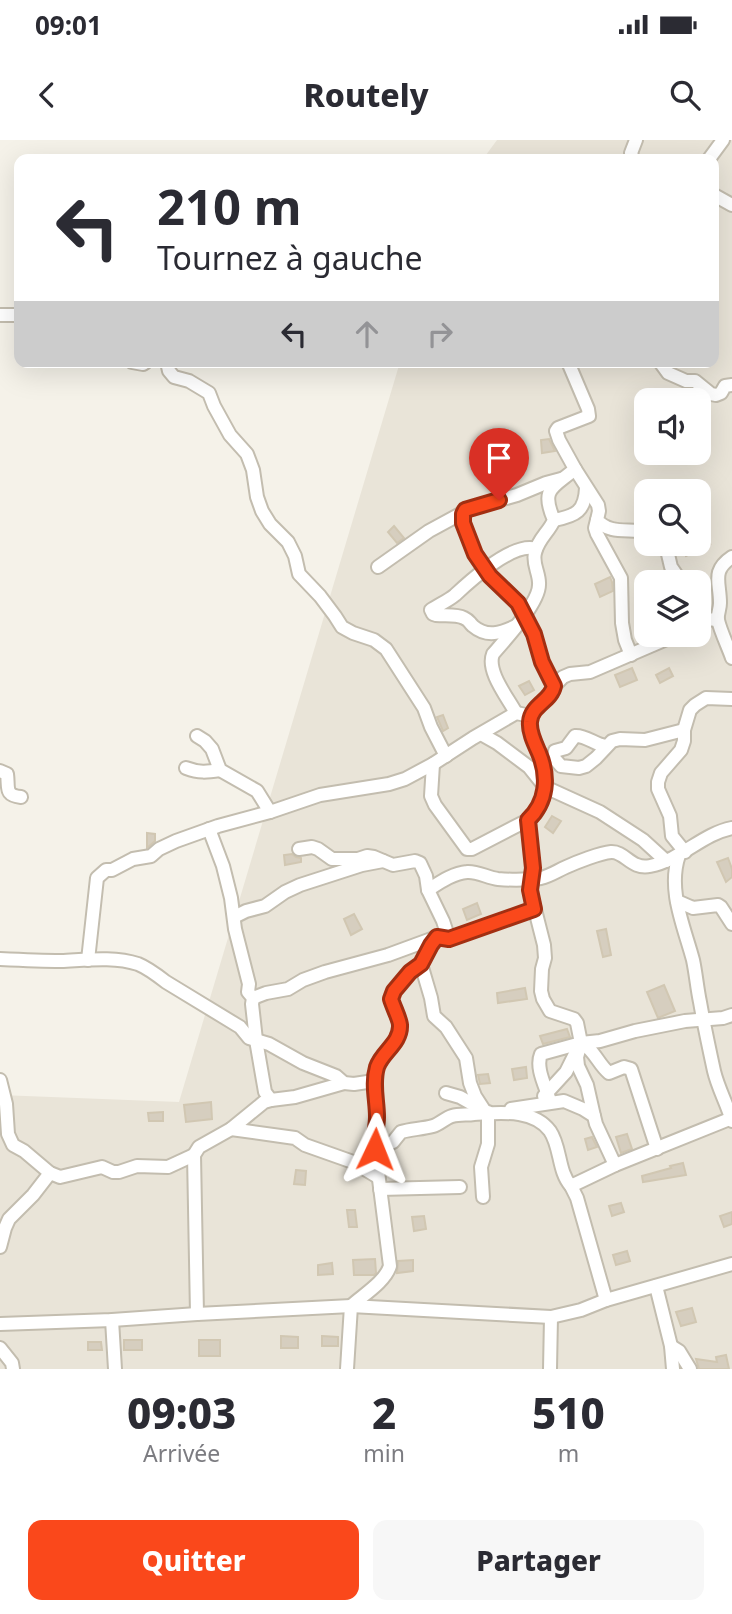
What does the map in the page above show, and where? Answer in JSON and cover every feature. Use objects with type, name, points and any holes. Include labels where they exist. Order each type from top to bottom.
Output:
[{"type":"street","points":[[168,368],[174,377],[189,381],[209,393],[230,435],[247,454],[262,511],[270,524],[288,542],[299,574],[328,606],[342,627],[374,640],[386,649],[424,708],[446,756]]},
{"type":"street","points":[[570,368],[589,414],[588,418],[556,431],[598,506],[595,528],[622,583],[622,623],[631,655]]},
{"type":"street","points":[[664,368],[668,373],[695,381],[711,394],[716,395],[721,393],[725,386],[732,386]]},
{"type":"street","points":[[516,713],[497,679],[491,660],[537,593],[539,585],[534,556],[540,539],[554,520],[548,506],[548,496],[553,487],[575,469]]},
{"type":"street","points":[[378,567],[429,531],[464,512],[564,479]]},
{"type":"street","points":[[554,520],[580,511],[585,504],[586,488]]},
{"type":"street","points":[[464,512],[463,523],[475,554],[486,570],[518,603],[520,621],[534,634],[542,662],[554,686]]},
{"type":"street","points":[[597,520],[602,526],[615,530],[634,530]]},
{"type":"street","points":[[520,621],[505,631],[490,634],[481,631],[465,618],[431,612],[466,583],[514,551],[528,546],[536,549]]},
{"type":"street","points":[[711,615],[720,605],[719,569],[732,557]]},
{"type":"street","points":[[711,626],[732,659]]},
{"type":"street","points":[[433,764],[431,796],[435,806],[467,849],[472,849],[528,820],[536,813],[545,787],[541,758],[529,726],[535,709],[551,694],[554,686],[563,677],[590,672],[649,647]]},
{"type":"street","points":[[682,853],[672,836],[670,816],[658,789],[658,782],[666,766],[681,750],[690,710],[706,698],[732,699]]},
{"type":"street","points":[[88,960],[97,878],[101,874],[134,859],[151,856],[176,841],[209,829],[334,792],[397,782],[433,764],[516,713],[531,716]]},
{"type":"street","points":[[606,746],[620,739],[645,740],[684,730]]},
{"type":"street","points":[[481,734],[529,767],[545,787],[600,812],[643,840],[666,861]]},
{"type":"street","points":[[197,736],[212,749],[220,770],[257,791],[270,812]]},
{"type":"street","points":[[186,768],[208,773],[220,770]]},
{"type":"street","points":[[0,771],[7,774],[9,793],[22,797]]},
{"type":"street","points":[[528,820],[533,868],[530,890],[544,945],[541,991],[543,999],[551,1011],[574,1019],[577,1023],[581,1042],[577,1057],[578,1066],[587,1085],[596,1124],[615,1165]]},
{"type":"street","points":[[428,890],[467,872],[498,879],[549,876],[563,868],[608,852],[617,852],[639,867],[648,867],[682,853],[710,835],[732,828]]},
{"type":"street","points":[[209,829],[223,866],[249,984],[248,992],[253,998],[256,1040],[266,1098]]},
{"type":"street","points":[[299,849],[318,849],[332,859],[358,859],[367,856],[393,865],[415,861],[420,863],[428,890],[443,921],[443,938]]},
{"type":"street","points":[[571,1186],[615,1165],[732,1120],[717,1084],[708,1021],[677,901],[675,867],[682,853]]},
{"type":"street","points":[[234,918],[246,911],[265,906],[300,885],[383,861]]},
{"type":"street","points":[[232,901],[246,911]]},
{"type":"street","points":[[677,901],[693,908],[718,905],[732,923]]},
{"type":"street","points":[[253,998],[288,989],[325,972],[534,909]]},
{"type":"street","points":[[347,1369],[351,1306],[382,1280],[390,1266],[375,1149],[374,1130],[377,1119],[374,1081],[378,1064],[395,1043],[400,1025],[391,999],[394,991],[410,972],[421,964],[431,945],[443,938]]},
{"type":"street","points":[[0,959],[108,960],[139,965],[240,1027],[249,1038],[269,1044],[303,1063],[336,1076],[344,1083]]},
{"type":"street","points":[[421,964],[434,1016],[446,1027],[462,1051],[475,1096],[489,1112],[488,1144],[481,1167],[483,1197]]},
{"type":"street","points":[[549,1097],[541,1074],[539,1056],[581,1042],[600,1041],[685,1021],[708,1021],[732,1015]]},
{"type":"street","points":[[360,1166],[375,1149],[393,1142],[403,1131],[436,1125],[453,1115],[533,1105],[549,1097],[566,1072],[581,1042]]},
{"type":"street","points":[[581,1042],[609,1073],[624,1067],[631,1069],[657,1149]]},
{"type":"street","points":[[0,1080],[6,1104],[8,1134],[13,1145],[50,1173],[60,1177],[102,1167],[119,1172],[137,1166],[168,1167],[194,1155],[200,1147],[231,1129],[266,1098],[295,1097],[344,1083],[374,1081]]},
{"type":"street","points":[[446,1093],[489,1112],[527,1116],[544,1124],[552,1134],[565,1178],[577,1198],[607,1300]]},
{"type":"street","points":[[549,1097],[583,1109],[594,1116]]},
{"type":"street","points":[[231,1129],[295,1138],[360,1166],[379,1183],[460,1187]]},
{"type":"street","points":[[194,1155],[197,1314]]},
{"type":"street","points":[[0,1247],[9,1219],[50,1173]]},
{"type":"street","points":[[0,1324],[351,1306],[551,1317],[732,1264]]},
{"type":"street","points":[[656,1286],[671,1346],[673,1369]]},
{"type":"street","points":[[550,1369],[551,1317]]},
{"type":"street","points":[[112,1320],[115,1369]]},
{"type":"street","points":[[671,1346],[679,1351],[691,1369]]},
{"type":"street","points":[[0,1348],[12,1363],[13,1369]]},
{"type":"shaded area","points":[[497,140],[732,140],[732,1369],[0,1369],[0,1095],[179,1102],[398,368],[719,368],[719,154],[487,154]]},
{"type":"building","points":[[549,439],[555,451],[542,453],[541,440]]},
{"type":"building","points":[[394,526],[404,538],[397,543],[388,532]]},
{"type":"building","points":[[610,577],[613,591],[600,597],[595,584]]},
{"type":"building","points":[[632,668],[637,680],[620,687],[615,675]]},
{"type":"building","points":[[669,668],[673,676],[660,683],[656,675]]},
{"type":"building","points":[[529,681],[534,690],[525,695],[519,686]]},
{"type":"building","points":[[443,715],[448,728],[443,731],[437,717]]},
{"type":"building","points":[[552,816],[561,821],[553,833],[545,827]]},
{"type":"building","points":[[147,833],[155,834],[155,841],[147,848]]},
{"type":"building","points":[[292,854],[301,858],[301,862],[285,865],[284,855]]},
{"type":"building","points":[[728,858],[732,877],[726,882],[717,862]]},
{"type":"building","points":[[477,903],[481,914],[467,920],[463,909]]},
{"type":"building","points":[[354,914],[362,929],[351,935],[344,919]]},
{"type":"building","points":[[606,929],[611,955],[603,957],[597,931]]},
{"type":"building","points":[[664,985],[675,1011],[658,1018],[647,992]]},
{"type":"building","points":[[525,988],[527,999],[498,1003],[497,993]]},
{"type":"building","points":[[567,1029],[570,1037],[543,1044],[540,1036]]},
{"type":"building","points":[[526,1067],[527,1078],[514,1080],[512,1069]]},
{"type":"building","points":[[488,1074],[490,1083],[480,1084],[478,1075]]},
{"type":"building","points":[[211,1102],[212,1119],[186,1122],[184,1105]]},
{"type":"building","points":[[163,1112],[163,1121],[149,1121],[148,1113]]},
{"type":"building","points":[[627,1134],[632,1149],[621,1153],[616,1137]]},
{"type":"building","points":[[592,1137],[597,1147],[588,1150],[585,1139]]},
{"type":"building","points":[[683,1163],[686,1175],[643,1182],[642,1176]]},
{"type":"building","points":[[296,1170],[306,1171],[305,1185],[294,1184]]},
{"type":"building","points":[[621,1203],[624,1212],[612,1216],[609,1206]]},
{"type":"building","points":[[347,1210],[355,1210],[357,1227],[349,1227]]},
{"type":"building","points":[[732,1212],[732,1224],[724,1227],[720,1216]]},
{"type":"building","points":[[424,1216],[426,1229],[414,1231],[412,1217]]},
{"type":"building","points":[[627,1251],[630,1261],[616,1265],[613,1255]]},
{"type":"building","points":[[375,1259],[374,1275],[354,1275],[353,1260]]},
{"type":"building","points":[[413,1260],[413,1271],[397,1273],[398,1261]]},
{"type":"building","points":[[332,1263],[333,1274],[318,1275],[318,1265]]},
{"type":"building","points":[[692,1308],[696,1322],[681,1326],[676,1312]]},
{"type":"building","points":[[281,1336],[298,1337],[298,1348],[281,1348]]},
{"type":"building","points":[[322,1336],[338,1337],[338,1346],[322,1346]]},
{"type":"building","points":[[124,1340],[142,1340],[142,1350],[124,1350]]},
{"type":"building","points":[[199,1340],[220,1340],[220,1356],[199,1356]]},
{"type":"building","points":[[88,1342],[101,1342],[102,1350],[88,1350]]},
{"type":"building","points":[[726,1355],[729,1369],[699,1369],[696,1359],[717,1362],[716,1357]]},
{"type":"route","points":[[375,1149],[374,1130],[377,1119],[374,1081],[380,1059],[395,1043],[400,1025],[391,999],[394,991],[410,972],[421,964],[437,937],[449,939],[534,909],[530,890],[533,868],[528,820],[536,813],[545,794],[545,787],[541,758],[529,726],[535,709],[551,694],[554,686],[542,662],[534,634],[518,603],[490,576],[475,554],[463,523],[465,510],[499,500]]}]
